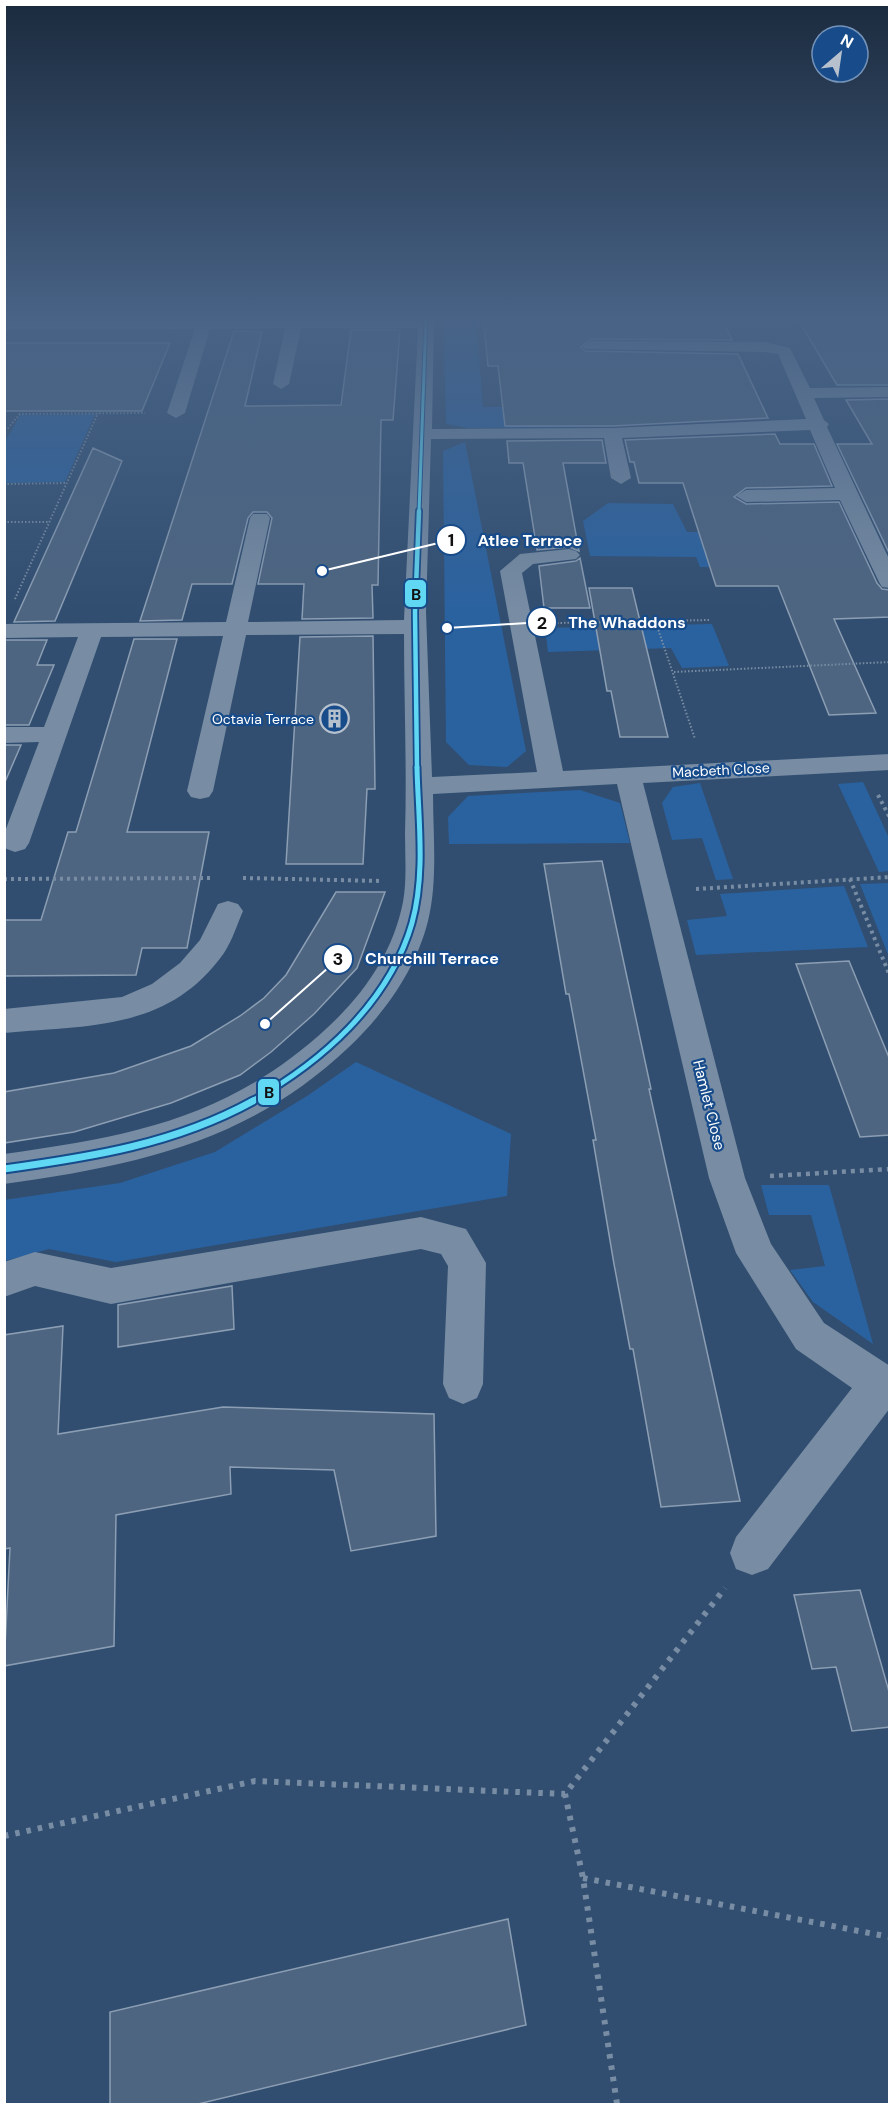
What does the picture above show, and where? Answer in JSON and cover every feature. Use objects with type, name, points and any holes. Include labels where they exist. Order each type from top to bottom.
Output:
[{"type":"street","points":[[4,1169],[90,1157],[148,1144],[203,1126],[247,1107],[300,1072],[337,1039],[378,997],[403,952],[417,903],[420,786],[415,627],[424,414]]},
{"type":"street","points":[[815,414],[847,494],[883,558],[890,582]]},
{"type":"street","points":[[423,434],[612,433],[820,424]]},
{"type":"street","points":[[612,433],[621,478]]},
{"type":"street","points":[[746,495],[847,494]]},
{"type":"street","points":[[200,791],[260,518]]},
{"type":"street","points":[[552,781],[511,571],[527,558],[569,555]]},
{"type":"street","points":[[4,631],[91,632],[415,627]]},
{"type":"street","points":[[15,843],[91,632]]},
{"type":"street","points":[[4,735],[54,734]]},
{"type":"street","name":"Macbeth Close","points":[[420,786],[890,762]]},
{"type":"street","name":"Hamlet Close","points":[[628,774],[727,1178],[755,1253],[810,1336],[885,1386],[752,1553]]},
{"type":"street","points":[[4,1021],[126,1009],[163,992],[191,971],[213,945],[228,911]]},
{"type":"street","points":[[4,1280],[35,1269],[111,1286],[421,1233],[453,1241],[467,1263],[464,1384]]},
{"type":"path","points":[[4,434],[6,428],[20,414]]},
{"type":"path","points":[[14,603],[97,414]]},
{"type":"path","points":[[4,484],[67,483]]},
{"type":"path","points":[[4,522],[50,522]]},
{"type":"path","points":[[655,620],[674,672],[704,771]]},
{"type":"path","points":[[520,624],[709,620]]},
{"type":"path","points":[[674,672],[890,662]]},
{"type":"path","points":[[657,891],[890,877]]},
{"type":"path","points":[[850,879],[890,976]]},
{"type":"path","points":[[727,1178],[890,1169]]},
{"type":"path","points":[[617,2104],[583,1878],[565,1794],[752,1553]]},
{"type":"path","points":[[4,1836],[255,1781],[565,1794]]},
{"type":"path","points":[[583,1878],[890,1937]]},
{"type":"shaded area","points":[[95,414],[65,482],[5,483],[5,442],[20,415]]},
{"type":"shaded area","points":[[446,414],[663,414],[641,423],[607,427],[468,428],[446,424]]},
{"type":"shaded area","points":[[465,442],[526,751],[507,767],[469,765],[446,742],[443,451]]},
{"type":"shaded area","points":[[608,503],[673,504],[687,532],[734,532],[747,567],[700,567],[696,557],[590,556],[583,521]]},
{"type":"shaded area","points":[[712,624],[729,666],[682,668],[671,648],[548,652],[545,628]]},
{"type":"shaded area","points":[[863,782],[889,838],[889,871],[879,872],[838,784]]},
{"type":"shaded area","points":[[700,783],[733,879],[716,880],[702,838],[672,840],[662,803],[673,787]]},
{"type":"shaded area","points":[[580,790],[620,803],[630,843],[449,844],[448,817],[468,796]]},
{"type":"shaded area","points":[[890,883],[889,957],[860,884]]},
{"type":"shaded area","points":[[844,886],[868,947],[696,955],[687,920],[727,916],[720,894]]},
{"type":"shaded area","points":[[356,1062],[511,1134],[507,1196],[116,1262],[49,1249],[5,1261],[4,1200],[120,1183],[215,1152],[307,1096]]},
{"type":"shaded area","points":[[761,1185],[829,1185],[873,1344],[813,1302],[790,1270],[825,1266],[811,1215],[769,1215]]},
{"type":"building","points":[[207,414],[393,414],[393,420],[381,420],[378,585],[372,585],[373,618],[302,619],[304,584],[258,584],[272,518],[267,512],[253,512],[248,518],[232,584],[192,584],[182,620],[140,621]]},
{"type":"building","points":[[504,414],[766,414],[768,418],[612,426],[505,426]]},
{"type":"building","points":[[855,414],[890,414],[890,555],[837,444],[872,444]]},
{"type":"building","points":[[775,434],[780,444],[814,444],[832,486],[746,488],[734,497],[746,504],[839,502],[877,583],[882,589],[890,590],[890,617],[834,619],[876,713],[829,715],[778,586],[716,586],[683,483],[639,483],[634,462],[630,462],[625,440]]},
{"type":"building","points":[[602,440],[606,463],[563,463],[579,551],[569,547],[537,550],[523,463],[509,463],[507,441]]},
{"type":"building","points":[[93,448],[122,461],[55,621],[14,622]]},
{"type":"building","points":[[580,558],[590,608],[544,608],[539,566],[576,561]]},
{"type":"building","points":[[589,588],[632,588],[668,737],[620,737],[611,691],[607,691]]},
{"type":"building","name":"Octavia Terrace","points":[[373,636],[375,789],[367,789],[363,864],[286,864],[300,637]]},
{"type":"building","points":[[134,639],[177,639],[127,832],[209,832],[187,948],[142,948],[136,975],[4,976],[4,920],[41,920],[68,832],[76,832]]},
{"type":"building","points":[[5,640],[47,640],[37,665],[54,665],[29,725],[4,725]]},
{"type":"building","points":[[4,745],[21,745],[5,782],[4,782]]},
{"type":"building","points":[[602,861],[651,1089],[649,1089],[740,1501],[661,1507],[633,1349],[630,1349],[614,1264],[593,1140],[596,1140],[569,994],[566,994],[544,864]]},
{"type":"building","points":[[336,892],[385,892],[357,968],[314,1014],[271,1052],[240,1075],[171,1103],[74,1132],[4,1143],[4,1092],[114,1073],[191,1046],[240,1016],[264,998],[286,975]]},
{"type":"building","points":[[849,961],[890,1060],[890,1135],[860,1137],[796,964]]},
{"type":"building","points":[[232,1286],[234,1329],[118,1347],[118,1305]]},
{"type":"building","points":[[63,1326],[58,1434],[223,1407],[434,1414],[436,1536],[351,1551],[334,1470],[230,1467],[231,1494],[116,1515],[114,1646],[4,1666],[10,1548],[4,1549],[4,1335]]},
{"type":"building","points":[[860,1590],[890,1695],[890,1727],[852,1731],[836,1667],[812,1669],[794,1595]]},
{"type":"building","points":[[508,1919],[526,2025],[198,2104],[110,2104],[110,2012]]},
{"type":"transit line","name":"B","points":[[4,1169],[99,1154],[145,1144],[191,1130],[231,1113],[271,1091],[308,1065],[343,1035],[373,1001],[396,963],[412,922],[419,878],[415,612],[422,414]]},
{"type":"place","name":"Atlee Terrace","points":[[322,571]]},
{"type":"place","name":"The Whaddons","points":[[447,628]]},
{"type":"place","name":"Octavia Terrace","points":[[335,719]]},
{"type":"place","name":"Churchill Terrace","points":[[265,1024]]}]
